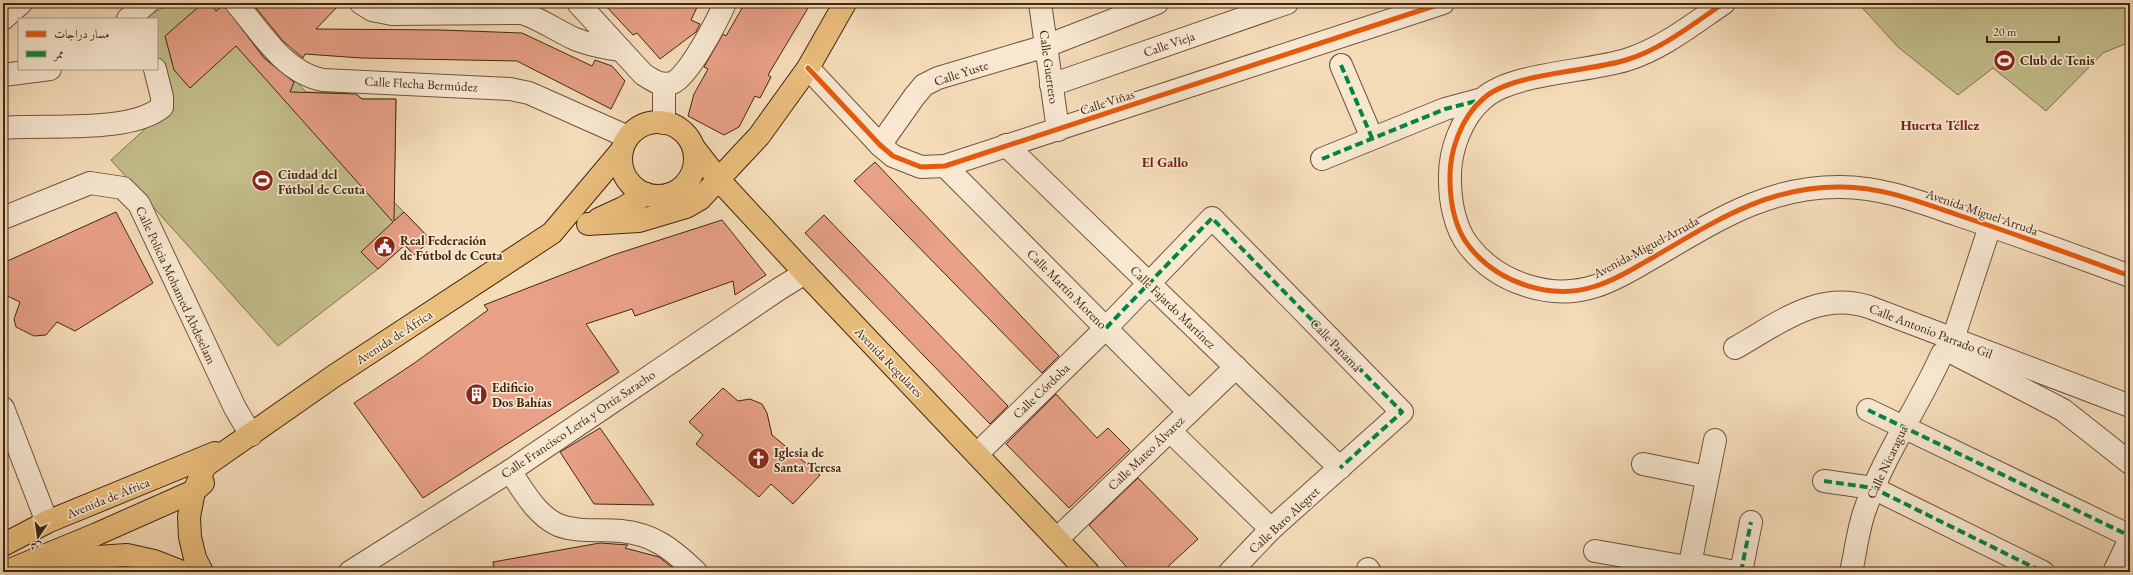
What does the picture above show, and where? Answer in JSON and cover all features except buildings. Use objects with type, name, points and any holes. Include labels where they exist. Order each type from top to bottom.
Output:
[{"type":"main road","points":[[588,224],[639,221],[680,209],[700,199],[759,136],[808,68],[845,3]]},
{"type":"main road","points":[[654,195],[677,191],[689,180],[695,165],[694,148],[687,136],[677,127],[664,123],[651,123],[638,128],[625,144],[621,163],[625,176],[634,187],[654,195],[684,201],[700,199]]},
{"type":"main road","name":"Avenida de África","points":[[5,572],[36,567],[194,491],[205,466],[334,376],[552,233],[625,144]]},
{"type":"main road","points":[[694,148],[725,158],[746,150]]},
{"type":"main road","name":"Avenida Regulares","points":[[694,148],[719,180],[805,274],[1088,572]]},
{"type":"main road","name":"Avenida de África","points":[[552,233],[588,224],[654,195]]},
{"type":"main road","name":"Avenida de África","points":[[3,545],[47,522],[244,440]]},
{"type":"main road","points":[[194,491],[189,517],[190,537],[195,558],[202,572]]},
{"type":"main road","points":[[36,567],[127,555],[154,561],[182,572]]},
{"type":"street","points":[[3,18],[21,3]]},
{"type":"street","name":"Calle Flecha Bermúdez","points":[[236,3],[286,61],[296,69],[311,77],[323,80],[510,89],[529,94],[625,144]]},
{"type":"street","points":[[361,3],[372,10],[392,14],[522,13],[533,16],[574,39],[589,44],[621,50]]},
{"type":"street","points":[[578,3],[600,13],[621,50],[643,74],[654,82],[664,84],[674,82],[697,55],[725,3]]},
{"type":"street","name":"Calle Guerrero","points":[[1040,3],[1058,130]]},
{"type":"street","name":"Calle Yuste","points":[[880,145],[924,85],[938,78],[1046,46],[1157,3]]},
{"type":"street","name":"Calle Vieja","points":[[1051,85],[1287,3]]},
{"type":"street","name":"Calle Viñas","points":[[808,68],[880,145],[893,156],[921,167],[945,166],[1443,3]]},
{"type":"street","name":"Avenida Miguel Arruda","points":[[1724,3],[1663,44],[1646,53],[1607,65],[1500,86],[1482,99],[1466,121],[1452,153],[1450,180],[1453,210],[1466,243],[1479,258],[1505,276],[1527,286],[1561,291],[1594,287],[1610,281],[1743,207],[1766,198],[1816,188],[1844,187],[1899,195],[2130,276]]},
{"type":"street","points":[[1341,65],[1372,138]]},
{"type":"street","points":[[3,75],[42,70]]},
{"type":"street","points":[[3,128],[106,124],[153,114],[162,107],[162,97],[155,70]]},
{"type":"street","points":[[664,84],[664,123]]},
{"type":"street","points":[[1322,159],[1445,109],[1482,99]]},
{"type":"street","name":"Calle Fajardo Martínez","points":[[1006,145],[1340,468]]},
{"type":"street","name":"Calle Martín Moreno","points":[[945,166],[1190,412]]},
{"type":"street","name":"Calle Policia Mohamed Abdeselam","points":[[3,218],[90,183],[123,188],[139,204],[235,408],[244,440]]},
{"type":"street","name":"Calle Panamá","points":[[1149,283],[1212,218],[1402,412],[1340,468]]},
{"type":"street","points":[[1953,339],[1990,226]]},
{"type":"street","name":"Calle Francisco Lería y Ortiz Saracho","points":[[350,572],[510,471],[772,293],[805,274]]},
{"type":"street","name":"Calle Córdoba","points":[[977,454],[1106,328],[1149,283]]},
{"type":"street","name":"Calle Antonio Parrado Gil","points":[[1735,348],[1804,309],[1819,303],[1835,301],[1858,303],[2130,406]]},
{"type":"street","name":"Calle Nicaragua","points":[[1851,572],[1865,508],[1873,488],[1940,358],[1945,352],[1951,352],[2046,400],[2078,421],[2130,463]]},
{"type":"street","name":"Calle Mateo Álvarez","points":[[1057,539],[1236,367]]},
{"type":"street","points":[[3,408],[47,522]]},
{"type":"street","points":[[1868,410],[1904,426],[2130,538],[2114,572]]},
{"type":"street","points":[[1170,431],[1271,529]]},
{"type":"street","points":[[1688,568],[1715,440]]},
{"type":"street","points":[[1644,464],[1707,477]]},
{"type":"street","name":"Calle Baro Alegret","points":[[1238,570],[1271,529],[1340,468]]},
{"type":"street","points":[[510,471],[538,510],[557,524],[581,531],[621,531],[649,536],[675,552],[696,572]]},
{"type":"street","points":[[1824,481],[1873,488],[2043,572]]},
{"type":"street","points":[[1741,572],[1751,522]]},
{"type":"street","points":[[1595,551],[1688,568],[1735,572]]},
{"type":"shaded area","name":"Ciudad del Fútbol de Ceuta","points":[[172,3],[217,3],[237,26],[242,22],[306,92],[355,93],[362,99],[396,99],[394,202],[431,240],[414,255],[404,245],[378,269],[278,346],[111,160],[168,108],[158,63],[158,18],[148,18],[147,16]]},
{"type":"shaded area","name":"Club de Tenis","points":[[1858,3],[2130,3],[2130,42],[2103,53],[2046,111],[1993,68],[1958,95],[1898,47]]},
{"type":"marked path","points":[[1341,65],[1372,138]]},
{"type":"marked path","points":[[1322,159],[1445,109],[1480,100]]},
{"type":"marked path","points":[[1106,328],[1212,218],[1402,412],[1340,468]]},
{"type":"marked path","points":[[1868,410],[2130,536]]},
{"type":"marked path","points":[[1824,481],[1873,488],[2043,572]]},
{"type":"marked path","points":[[1741,572],[1751,522]]},
{"type":"cycle path","points":[[808,68],[880,145],[893,156],[921,167],[945,166],[1443,3]]},
{"type":"cycle path","points":[[1724,3],[1665,43],[1639,55],[1610,64],[1551,74],[1513,83],[1484,98],[1476,106],[1463,125],[1454,147],[1450,169],[1450,180],[1452,206],[1460,231],[1468,245],[1480,258],[1494,270],[1509,279],[1526,285],[1543,290],[1579,290],[1596,286],[1618,277],[1720,219],[1742,209],[1789,193],[1814,188],[1841,187],[1886,192],[1915,200],[2130,276]]},
{"type":"place","name":"Club de Tenis","points":[[2005,60]]},
{"type":"place","name":"Ciudad del Fútbol de Ceuta","points":[[262,181]]},
{"type":"place","name":"Real Federación de Fútbol de Ceuta","points":[[384,247]]},
{"type":"place","name":"Edificio Dos Bahías","points":[[477,394]]},
{"type":"place","name":"Iglesia de Santa Teresa","points":[[758,459]]},
{"type":"district","name":"Huerta Téllez","points":[[1940,125]]},
{"type":"district","name":"El Gallo","points":[[1165,162]]}]
